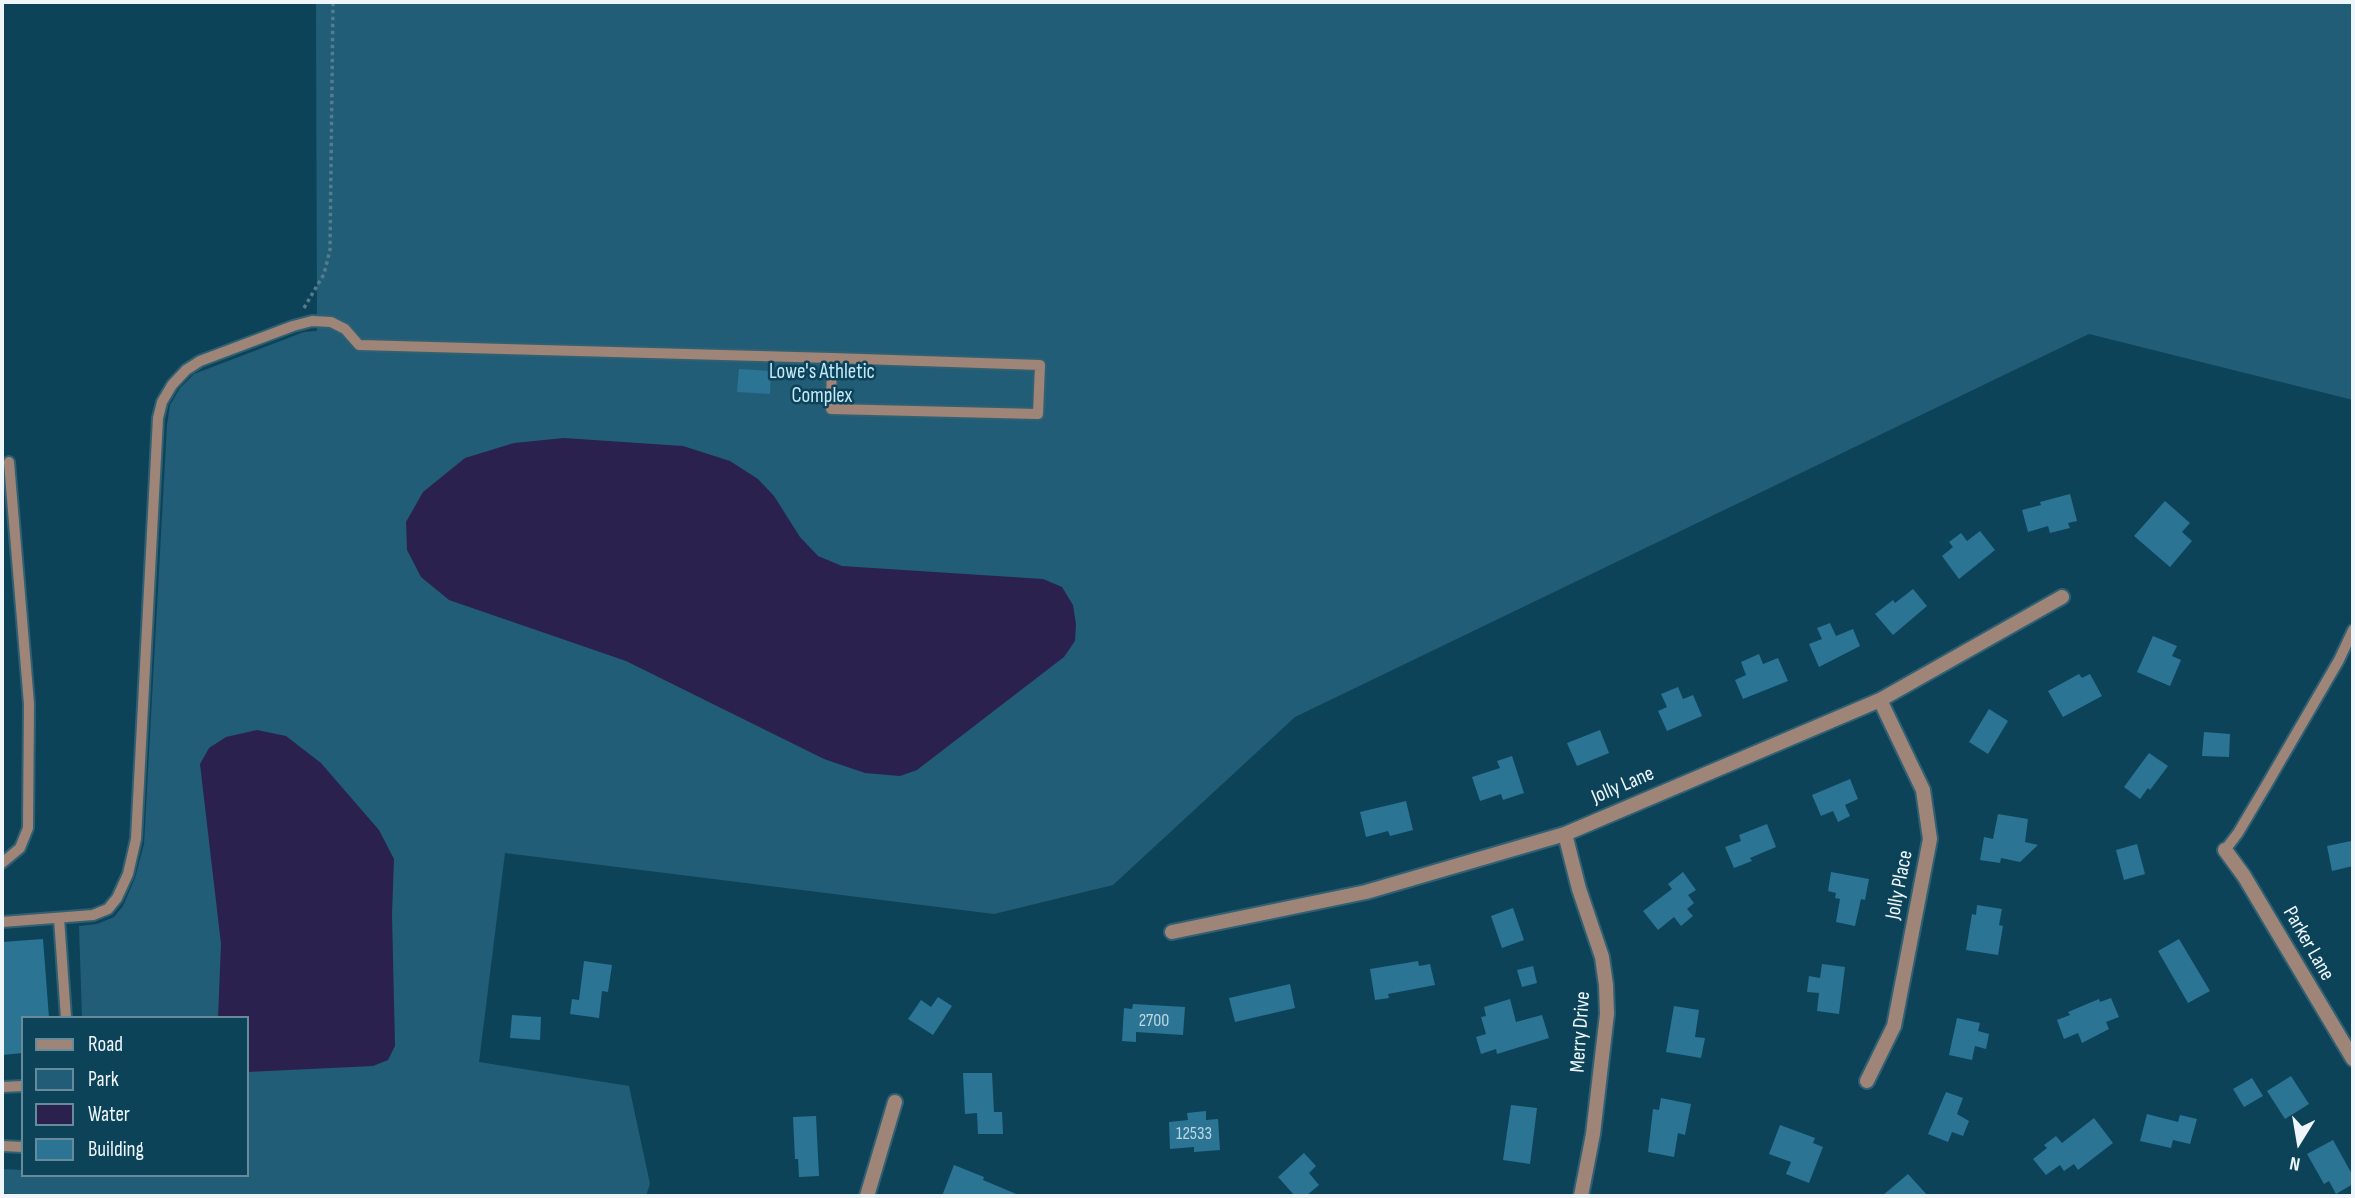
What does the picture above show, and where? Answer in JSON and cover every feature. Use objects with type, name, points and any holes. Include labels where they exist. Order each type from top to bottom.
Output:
[{"type":"street","name":"Jolly Lane","points":[[1172,932],[1366,892],[1565,834],[1880,699],[2062,597]]},
{"type":"street","name":"Jolly Place","points":[[1867,1081],[1894,1026],[1930,839],[1923,790],[1880,699]]},
{"type":"street","name":"Merry Drive","points":[[1565,834],[1579,889],[1602,957],[1606,985],[1607,1014],[1593,1134],[1581,1196]]},
{"type":"street","name":"Parker Lane","points":[[2225,850],[2244,876],[2353,1059]]},
{"type":"street","points":[[867,1196],[895,1102]]},
{"type":"lane","points":[[2,922],[93,915],[108,909],[117,898],[128,874],[136,839],[158,418],[162,402],[172,385],[186,370],[200,361],[312,321],[331,322],[345,329],[359,345],[832,358],[1040,365],[1038,414],[831,409],[832,358]]},
{"type":"lane","points":[[2,863],[20,848],[28,828],[29,704],[9,462]]},
{"type":"lane","points":[[2225,850],[2238,834],[2267,785],[2339,660],[2353,630]]},
{"type":"lane","points":[[59,918],[66,1016]]},
{"type":"lane","points":[[2,1087],[21,1086]]},
{"type":"lane","points":[[2,1146],[21,1147]]},
{"type":"path","points":[[293,326],[324,274],[330,250],[333,2]]},
{"type":"green space","name":"Lowe's Athletic Complex","points":[[316,2],[2353,2],[2353,400],[2089,334],[1295,717],[1113,885],[994,914],[505,853],[479,1062],[629,1086],[650,1184],[646,1196],[26,1196],[2,1193],[2,1169],[21,1170],[21,1177],[248,1177],[248,1016],[82,1016],[79,926],[97,924],[114,917],[123,906],[135,878],[144,844],[170,405],[180,388],[194,374],[304,332],[317,331]]},
{"type":"water","points":[[564,438],[683,446],[730,461],[758,479],[774,496],[800,537],[818,556],[842,566],[1043,579],[1062,587],[1073,605],[1075,641],[1064,657],[917,770],[900,776],[865,773],[824,759],[626,661],[449,600],[421,577],[407,550],[406,522],[423,492],[465,458],[514,443]]},
{"type":"water","points":[[257,730],[286,736],[321,763],[379,830],[394,859],[392,914],[395,1046],[388,1060],[373,1066],[248,1072],[248,1016],[218,1016],[221,944],[200,764],[209,748],[226,737]]},
{"type":"building","points":[[739,369],[771,371],[770,394],[737,392]]},
{"type":"building","points":[[2070,494],[2077,521],[2068,523],[2070,528],[2050,533],[2048,526],[2028,532],[2022,510]]},
{"type":"building","points":[[2165,501],[2190,523],[2182,532],[2192,541],[2170,567],[2134,536]]},
{"type":"building","points":[[1980,531],[1995,550],[1959,579],[1942,556],[1953,547],[1949,542],[1961,533],[1967,541]]},
{"type":"building","points":[[1913,589],[1927,606],[1893,635],[1875,614]]},
{"type":"building","points":[[1830,623],[1836,636],[1853,629],[1860,646],[1819,667],[1809,644],[1822,639],[1817,628]]},
{"type":"building","points":[[2153,636],[2177,646],[2172,656],[2181,660],[2170,686],[2137,672]]},
{"type":"building","points":[[1759,654],[1763,664],[1778,658],[1788,681],[1743,699],[1735,680],[1746,675],[1741,662]]},
{"type":"building","points":[[2079,674],[2082,678],[2090,674],[2102,696],[2063,717],[2048,691]]},
{"type":"building","points":[[1678,687],[1683,699],[1693,695],[1702,716],[1667,731],[1658,711],[1667,707],[1661,694]]},
{"type":"building","points":[[1989,709],[2008,721],[1988,754],[1969,742]]},
{"type":"building","points":[[1600,730],[1609,753],[1577,766],[1567,743]]},
{"type":"building","points":[[2204,732],[2230,734],[2229,757],[2202,756]]},
{"type":"building","points":[[2149,753],[2168,766],[2140,799],[2124,787]]},
{"type":"building","points":[[1512,756],[1524,793],[1503,800],[1501,794],[1480,801],[1472,777],[1500,768],[1497,761]]},
{"type":"building","points":[[1850,779],[1858,799],[1845,805],[1850,816],[1838,822],[1833,811],[1821,816],[1812,795]]},
{"type":"building","points":[[1406,801],[1413,830],[1390,836],[1388,831],[1366,837],[1360,812]]},
{"type":"building","points":[[1998,814],[2028,819],[2025,842],[2038,845],[2020,862],[2001,858],[2000,863],[1980,860],[1984,837],[1993,839]]},
{"type":"building","points":[[1767,824],[1776,847],[1734,868],[1725,847],[1741,841],[1739,835]]},
{"type":"building","points":[[2351,841],[2353,866],[2332,871],[2327,846]]},
{"type":"building","points":[[2137,844],[2145,874],[2124,880],[2116,850]]},
{"type":"building","points":[[1683,872],[1696,890],[1688,895],[1694,903],[1687,909],[1693,916],[1681,926],[1674,917],[1658,930],[1643,911],[1672,889],[1668,884]]},
{"type":"building","points":[[1831,872],[1869,879],[1865,900],[1861,899],[1855,926],[1836,922],[1840,899],[1835,898],[1836,893],[1828,891]]},
{"type":"building","points":[[1977,905],[2002,909],[1999,925],[2003,926],[1998,955],[1966,950],[1972,914],[1976,915]]},
{"type":"building","points":[[1513,908],[1524,940],[1502,948],[1491,916]]},
{"type":"building","points":[[43,939],[49,1016],[21,1016],[21,1053],[2,1055],[2,942]]},
{"type":"building","points":[[2179,939],[2210,991],[2188,1003],[2158,951]]},
{"type":"building","points":[[584,961],[612,965],[608,992],[602,991],[599,1018],[570,1014],[572,999],[579,1000]]},
{"type":"building","points":[[1418,961],[1419,966],[1430,964],[1435,985],[1388,994],[1389,998],[1375,1000],[1370,969]]},
{"type":"building","points":[[1822,964],[1845,967],[1839,1014],[1817,1011],[1819,993],[1807,992],[1809,976],[1820,978]]},
{"type":"building","points":[[1533,966],[1537,983],[1522,987],[1517,970]]},
{"type":"building","points":[[1290,984],[1295,1008],[1235,1022],[1229,998]]},
{"type":"building","points":[[938,997],[952,1006],[933,1035],[908,1019],[921,1000],[931,1007]]},
{"type":"building","points":[[2111,998],[2119,1017],[2106,1022],[2109,1029],[2082,1043],[2078,1033],[2064,1039],[2057,1020],[2070,1015],[2068,1012],[2099,999],[2100,1002]]},
{"type":"building","points":[[1510,999],[1516,1022],[1542,1015],[1549,1038],[1497,1054],[1496,1049],[1481,1054],[1476,1037],[1486,1034],[1481,1017],[1486,1016],[1484,1007]]},
{"type":"building","points":[[1133,1004],[1185,1007],[1183,1035],[1136,1032],[1136,1042],[1122,1041],[1124,1008],[1132,1009]]},
{"type":"building","points":[[1674,1006],[1699,1010],[1695,1037],[1705,1038],[1701,1058],[1666,1052]]},
{"type":"building","points":[[512,1015],[541,1017],[540,1040],[510,1038]]},
{"type":"building","points":[[1957,1018],[1980,1023],[1978,1031],[1989,1034],[1986,1049],[1975,1046],[1972,1060],[1949,1055]]},
{"type":"building","points":[[963,1073],[992,1073],[994,1112],[1002,1112],[1003,1134],[978,1134],[977,1113],[965,1114]]},
{"type":"building","points":[[2291,1076],[2309,1104],[2285,1119],[2267,1091]]},
{"type":"building","points":[[2252,1078],[2263,1096],[2244,1107],[2233,1089]]},
{"type":"building","points":[[1946,1092],[1963,1098],[1957,1114],[1969,1121],[1963,1136],[1952,1132],[1948,1142],[1928,1134]]},
{"type":"building","points":[[1661,1098],[1691,1104],[1685,1135],[1678,1133],[1674,1157],[1648,1152],[1653,1109],[1659,1110]]},
{"type":"building","points":[[1511,1105],[1537,1108],[1530,1164],[1503,1160]]},
{"type":"building","points":[[1206,1111],[1206,1120],[1218,1119],[1220,1150],[1194,1152],[1194,1147],[1170,1149],[1169,1122],[1188,1120],[1187,1113]]},
{"type":"building","points":[[2147,1114],[2178,1122],[2180,1115],[2197,1119],[2190,1144],[2173,1140],[2171,1148],[2140,1141]]},
{"type":"building","points":[[816,1116],[819,1176],[799,1177],[798,1159],[795,1159],[793,1117]]},
{"type":"building","points":[[2094,1118],[2113,1143],[2078,1170],[2074,1164],[2064,1171],[2060,1165],[2046,1175],[2033,1159],[2047,1148],[2044,1145],[2056,1136],[2062,1143]]},
{"type":"building","points":[[1780,1125],[1815,1138],[1813,1143],[1823,1147],[1809,1183],[1786,1174],[1791,1162],[1769,1154]]},
{"type":"building","points":[[2333,1140],[2353,1176],[2353,1184],[2336,1194],[2329,1181],[2324,1184],[2307,1154]]},
{"type":"building","points":[[1304,1153],[1316,1166],[1309,1173],[1319,1185],[1306,1196],[1295,1196],[1278,1177]]},
{"type":"building","points":[[954,1165],[984,1177],[983,1180],[1021,1196],[942,1196]]},
{"type":"building","points":[[1908,1174],[1928,1196],[1882,1196]]}]
